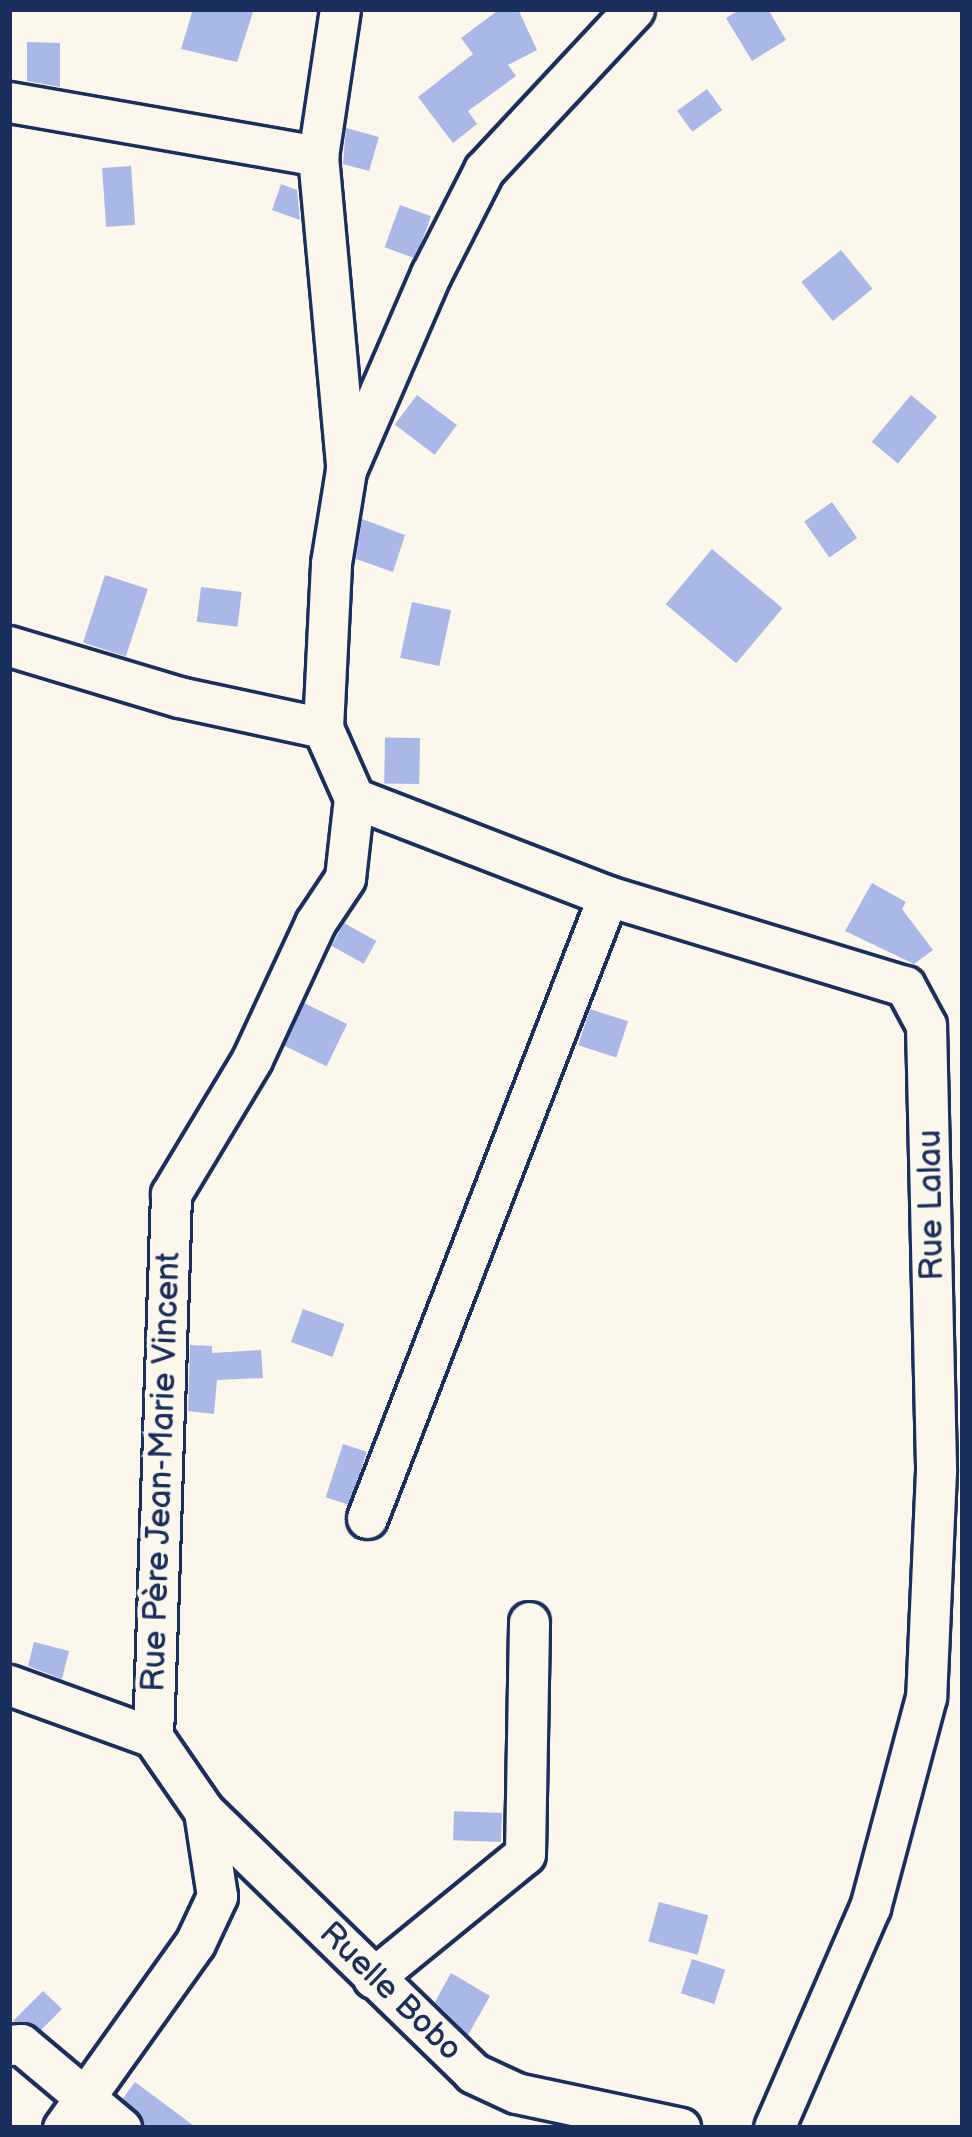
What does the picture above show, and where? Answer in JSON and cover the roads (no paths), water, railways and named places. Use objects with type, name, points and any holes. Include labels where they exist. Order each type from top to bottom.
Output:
[{"type":"street","points":[[340,9],[318,156],[346,470]]},
{"type":"street","points":[[354,798],[323,728],[331,562],[346,470],[431,274],[484,170],[634,9]]},
{"type":"street","points":[[9,102],[318,156]]},
{"type":"street","points":[[9,646],[179,697],[323,728]]},
{"type":"street","name":"Rue Lalau","points":[[354,798],[608,896],[905,986],[926,1025],[936,1471],[926,1697],[871,1907],[774,2128]]},
{"type":"street","name":"Rue Père Jean-Marie Vincent","points":[[73,2112],[195,1943],[217,1896],[204,1811],[154,1737],[172,1194],[252,1059],[314,923],[345,878],[354,798]]},
{"type":"street","points":[[368,1518],[608,896]]},
{"type":"street","points":[[373,1978],[525,1854],[529,1622]]},
{"type":"street","points":[[9,1685],[154,1737]]},
{"type":"street","name":"Ruelle Bobo","points":[[204,1811],[473,2073],[516,2093],[680,2128]]},
{"type":"street","points":[[9,2045],[21,2044],[73,2112],[121,2128]]}]
